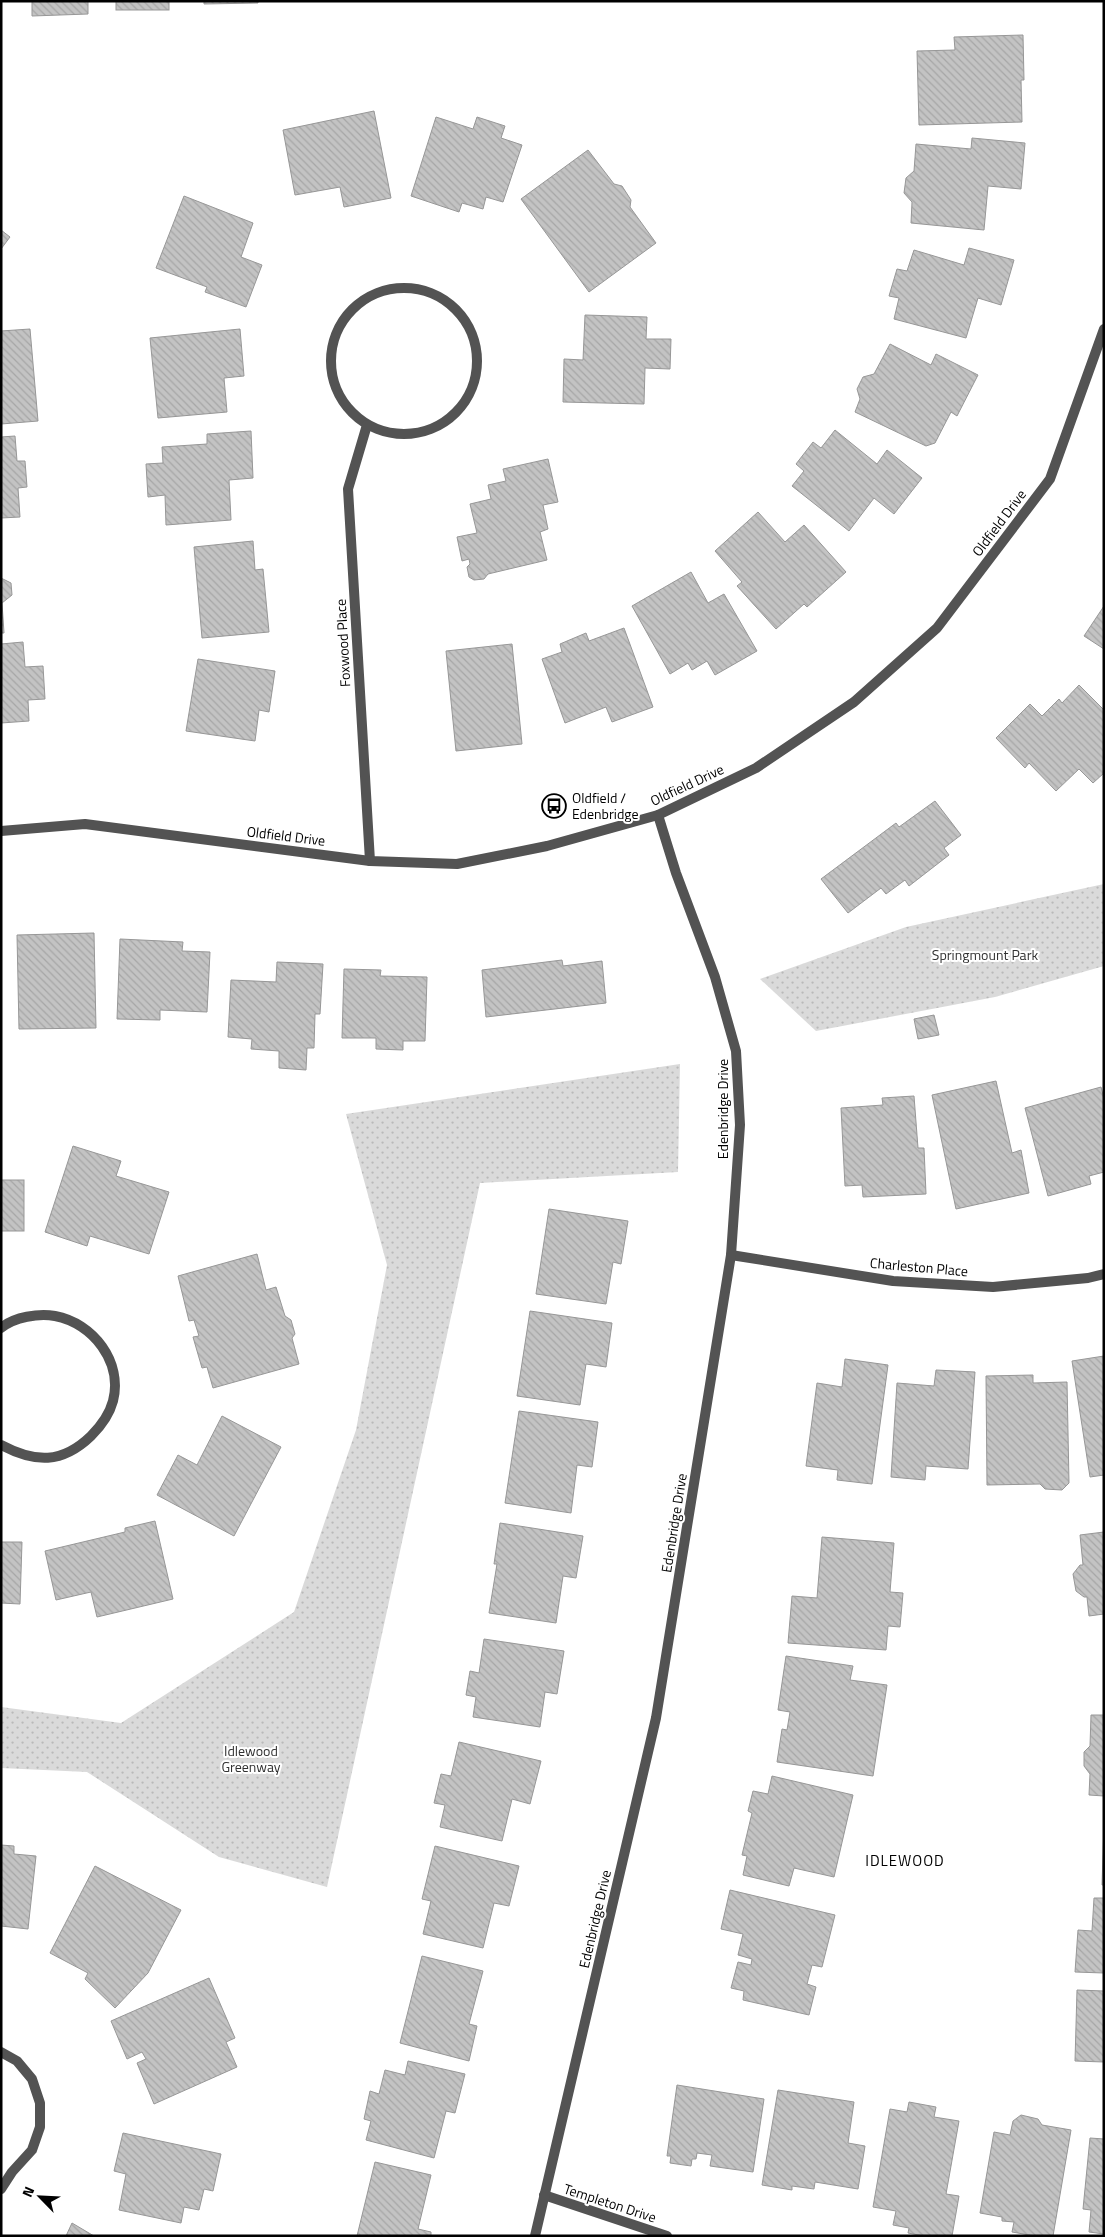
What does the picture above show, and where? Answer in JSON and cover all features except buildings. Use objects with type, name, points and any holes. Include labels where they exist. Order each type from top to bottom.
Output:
[{"type":"street","points":[[391,288],[418,288],[442,298],[463,316],[474,339],[477,355],[475,380],[464,404],[440,426],[416,434],[391,434],[367,425],[344,405],[333,381],[330,356],[337,329],[352,308],[367,297],[391,288]]},
{"type":"street","name":"Oldfield Drive","points":[[1,832],[85,824],[370,861],[457,864],[547,846],[658,815],[756,768],[854,702],[937,628],[1050,479],[1104,329]]},
{"type":"street","name":"Foxwood Place","points":[[367,425],[348,489],[370,861]]},
{"type":"street","name":"Edenbridge Drive","points":[[535,2236],[656,1718],[731,1255],[740,1125],[736,1051],[715,977],[676,873],[658,815]]},
{"type":"street","name":"Charleston Place","points":[[731,1255],[893,1281],[993,1287],[1088,1278],[1104,1274]]},
{"type":"street","points":[[1,1328],[7,1323],[44,1314],[68,1319],[86,1329],[103,1347],[109,1359],[114,1384],[113,1401],[103,1424],[78,1448],[64,1455],[40,1458],[20,1455],[1,1445]]},
{"type":"street","points":[[1,2052],[17,2061],[32,2079],[40,2103],[40,2127],[32,2150],[12,2172],[1,2189]]},
{"type":"street","points":[[1,2177],[12,2172]]},
{"type":"street","name":"Templeton Drive","points":[[544,2196],[667,2236]]},
{"type":"green space","name":"Springmount Park","points":[[1104,884],[1104,966],[995,997],[816,1031],[760,979],[906,927]]},
{"type":"green space","name":"Idlewood Greenway","points":[[680,1064],[678,1172],[480,1183],[327,1887],[219,1857],[87,1772],[1,1768],[1,1707],[121,1723],[294,1612],[356,1430],[387,1265],[346,1114]]},
{"type":"place","name":"Oldfield / Edenbridge","points":[[554,806]]},
{"type":"district","name":"IDLEWOOD","points":[[905,1861]]}]
